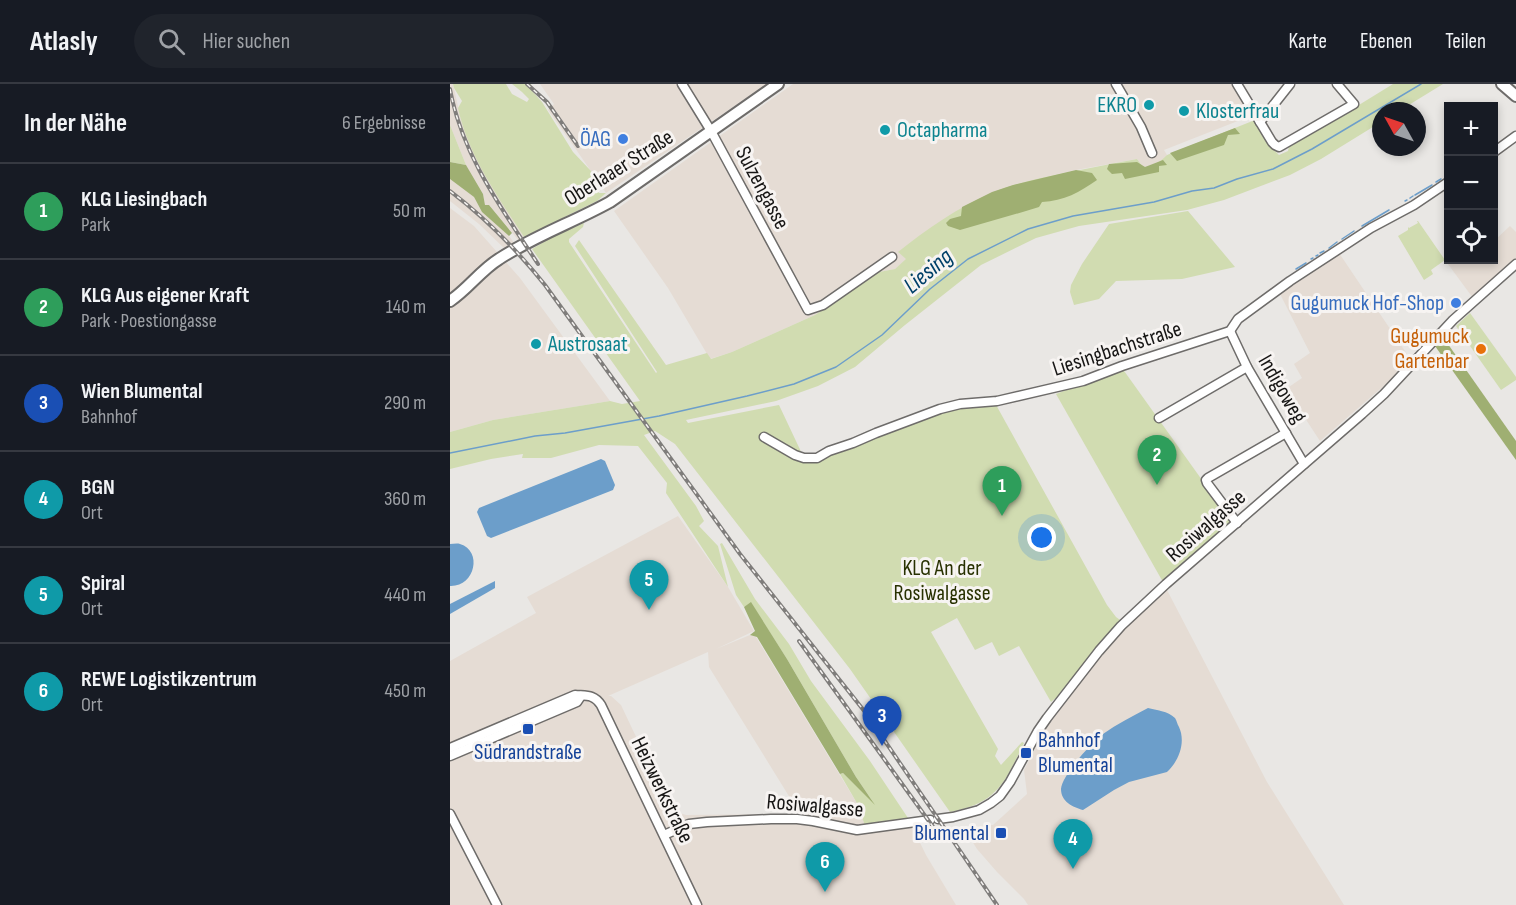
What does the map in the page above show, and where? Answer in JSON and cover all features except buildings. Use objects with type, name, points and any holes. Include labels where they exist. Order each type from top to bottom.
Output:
[{"type":"main road","name":"Oberlaaer Straße","points":[[450,301],[497,259],[610,202],[778,84]]},
{"type":"main road","points":[[1502,84],[1516,96]]},
{"type":"street","name":"Sulzengasse","points":[[682,84],[711,131],[808,310],[823,305],[892,258]]},
{"type":"street","points":[[1116,84],[1141,128],[1152,153]]},
{"type":"street","points":[[1237,84],[1275,145],[1279,147],[1354,104],[1337,84]]},
{"type":"street","points":[[1260,122],[1290,84]]},
{"type":"street","points":[[1498,149],[1513,139]]},
{"type":"street","name":"Liesingbachstraße","points":[[764,437],[795,455],[817,458],[829,451],[940,409],[960,404],[1006,399],[1083,381],[1230,331],[1238,319],[1280,287],[1371,228],[1414,205],[1444,185]]},
{"type":"street","name":"Rosiwalgasse","points":[[664,835],[689,824],[700,822],[797,819],[857,830],[953,817],[979,810],[991,803],[1010,783],[1041,726],[1121,626],[1384,394],[1453,321],[1516,264]]},
{"type":"street","name":"Indigoweg","points":[[1230,331],[1247,367],[1304,464]]},
{"type":"street","points":[[1159,418],[1247,367]]},
{"type":"street","points":[[1237,523],[1206,480],[1286,433]]},
{"type":"street","points":[[450,748],[575,695],[585,696]]},
{"type":"street","points":[[450,756],[578,702],[585,696]]},
{"type":"street","name":"Heizwerkstraße","points":[[585,696],[596,698],[601,705],[697,905]]},
{"type":"street","points":[[450,814],[497,905]]},
{"type":"shaded area","points":[[450,84],[453,84],[461,120],[475,155],[489,182],[524,237],[519,241],[489,205],[485,205],[483,194],[466,165],[450,125]]},
{"type":"shaded area","points":[[540,84],[767,84],[606,193],[548,110],[554,104]]},
{"type":"shaded area","points":[[793,84],[1234,84],[1253,115],[1164,150],[1167,155],[1163,160],[1146,167],[1143,167],[1137,159],[1013,185],[899,253],[907,259],[895,269],[879,272],[815,315],[732,352],[710,359],[668,288],[614,211]]},
{"type":"shaded area","points":[[450,179],[474,197],[482,212],[515,244],[505,249],[450,201]]},
{"type":"shaded area","points":[[450,208],[474,226],[520,278],[610,401],[493,420],[450,432]]},
{"type":"shaded area","points":[[1510,226],[1516,232],[1516,259],[1473,298],[1448,264],[1498,264],[1498,237]]},
{"type":"shaded area","points":[[1339,253],[1411,360],[1320,441],[1286,389],[1302,378],[1294,364],[1310,353],[1279,292]]},
{"type":"shaded area","points":[[678,516],[728,587],[754,631],[716,649],[750,635],[756,637],[858,805],[865,826],[908,818],[926,855],[956,905],[450,905],[450,661],[536,613],[527,597]],"holes":[[[708,652],[709,667],[800,814],[686,815],[680,813],[671,795],[665,798],[621,705],[608,696]]]},
{"type":"shaded area","points":[[1167,590],[1267,782],[1344,905],[1028,905],[977,849],[967,833],[960,828],[993,825],[1027,794],[1024,770],[1045,730],[1112,642],[1142,611]]},
{"type":"green space","points":[[453,84],[506,84],[512,94],[527,102],[529,99],[512,84],[531,84],[532,91],[542,102],[573,152],[591,171],[599,193],[606,193],[597,201],[524,237],[476,159],[458,108],[462,101]]},
{"type":"green space","name":"KLG An der Rosiwalgasse","points":[[1393,84],[1443,84],[1414,102],[1372,102],[1372,128],[1290,175],[1224,200],[1187,210],[1079,226],[1036,238],[981,265],[855,367],[818,386],[776,401],[686,420],[688,423],[779,405],[804,458],[955,408],[995,403],[1107,605],[1123,622],[1104,640],[1051,702],[1019,646],[999,656],[992,642],[975,650],[957,618],[931,632],[998,749],[995,756],[1001,765],[1022,742],[1024,743],[1011,770],[997,790],[979,803],[950,812],[850,669],[675,444],[655,431],[644,435],[696,506],[704,521],[699,526],[718,546],[728,587],[666,493],[667,483],[638,446],[599,445],[551,458],[522,458],[523,454],[450,469],[450,432],[493,420],[610,401],[622,404],[640,401],[532,249],[584,223],[583,227],[569,239],[569,242],[656,373],[575,246],[579,240],[666,365],[707,353],[711,359],[815,315],[879,272],[895,269],[906,259],[898,252],[955,212],[979,199],[1016,184],[1137,159],[1143,167],[1150,166],[1167,155],[1255,120],[1279,155],[1288,151],[1289,146]]},
{"type":"green space","points":[[450,125],[466,165],[450,162]]},
{"type":"green space","points":[[1235,128],[1240,134],[1228,135],[1224,145],[1177,161],[1170,153]]},
{"type":"green space","points":[[1163,160],[1167,165],[1159,166],[1159,172],[1125,179],[1122,173],[1112,174],[1107,169],[1109,164],[1137,162],[1145,167]]},
{"type":"green space","points":[[450,162],[466,165],[483,194],[485,205],[489,205],[512,233],[509,236],[482,212],[474,197],[450,179]]},
{"type":"green space","points":[[1076,170],[1092,173],[1097,180],[1065,198],[1042,202],[1039,207],[960,230],[946,223],[950,219],[961,216],[962,207],[992,192]]},
{"type":"green space","points":[[1188,211],[1235,267],[1182,279],[1116,281],[1099,299],[1074,305],[1070,292],[1071,285],[1109,224]]},
{"type":"green space","points":[[1417,221],[1444,259],[1431,270],[1433,274],[1424,280],[1398,236],[1408,230],[1408,227],[1418,223]]},
{"type":"green space","points":[[1470,313],[1516,377],[1516,380],[1501,390],[1456,326]]},
{"type":"green space","points":[[1443,337],[1516,441],[1516,460],[1435,346]]},
{"type":"green space","points":[[1122,368],[1232,522],[1163,582],[1056,394]]},
{"type":"green space","points":[[722,543],[755,599],[789,644],[811,681],[870,761],[908,818],[865,826],[858,805],[840,774],[843,773],[873,802],[751,603],[744,607],[736,595],[720,544]]},
{"type":"green space","points":[[751,602],[875,805],[843,773],[840,774],[757,637],[750,635],[755,631],[744,607]]},
{"type":"water","points":[[601,459],[605,461],[615,485],[613,490],[491,538],[487,536],[477,512],[479,508]]},
{"type":"water","points":[[450,544],[459,544],[467,548],[474,561],[470,575],[465,581],[459,585],[450,586]]},
{"type":"water","points":[[495,581],[495,588],[450,614],[450,604]]},
{"type":"water","points":[[1148,708],[1172,716],[1179,727],[1182,739],[1180,751],[1171,768],[1167,772],[1129,782],[1083,810],[1068,803],[1061,789],[1066,776],[1078,759],[1103,734]]},
{"type":"waterway","name":"Liesing","points":[[450,453],[535,436],[565,433],[659,416],[794,384],[836,367],[882,335],[930,289],[968,259],[1028,229],[1073,216],[1154,202],[1192,191],[1214,188],[1273,169],[1312,149],[1421,84]]},
{"type":"waterway","points":[[1436,182],[1441,179]]},
{"type":"waterway","points":[[1415,195],[1432,185]]},
{"type":"waterway","points":[[1362,226],[1389,210]]},
{"type":"waterway","points":[[1342,239],[1354,231]]},
{"type":"waterway","points":[[1329,248],[1337,242]]},
{"type":"waterway","points":[[1320,253],[1324,251]]},
{"type":"waterway","points":[[1296,269],[1306,263]]},
{"type":"railway","points":[[527,84],[547,102],[578,146]]},
{"type":"railway","points":[[450,89],[464,136],[485,181],[538,264]]},
{"type":"railway","points":[[450,191],[500,235],[545,285],[740,554],[865,712],[997,905]]},
{"type":"railway","points":[[799,641],[936,831]]},
{"type":"place","name":"EKRO","points":[[1149,105]]},
{"type":"place","name":"Klosterfrau","points":[[1184,111]]},
{"type":"place","name":"Octapharma","points":[[885,130]]},
{"type":"place","name":"ÖAG","points":[[623,139]]},
{"type":"place","name":"Gugumuck Hof-Shop","points":[[1456,303]]},
{"type":"place","name":"Austrosaat","points":[[536,344]]},
{"type":"place","name":"Gugumuck Gartenbar","points":[[1481,349]]},
{"type":"place","name":"KLG Aus eigener Kraft","points":[[1157,485]]},
{"type":"place","name":"KLG Liesingbach","points":[[1002,516]]},
{"type":"place","name":"Spiral","points":[[649,610]]},
{"type":"place","name":"Südrandstraße","points":[[528,729]]},
{"type":"place","name":"Wien Blumental","points":[[882,746]]},
{"type":"place","name":"Bahnhof Blumental","points":[[1026,753]]},
{"type":"place","name":"Blumental","points":[[1001,833]]},
{"type":"place","name":"BGN","points":[[1073,869]]},
{"type":"place","name":"REWE Logistikzentrum","points":[[825,892]]}]
